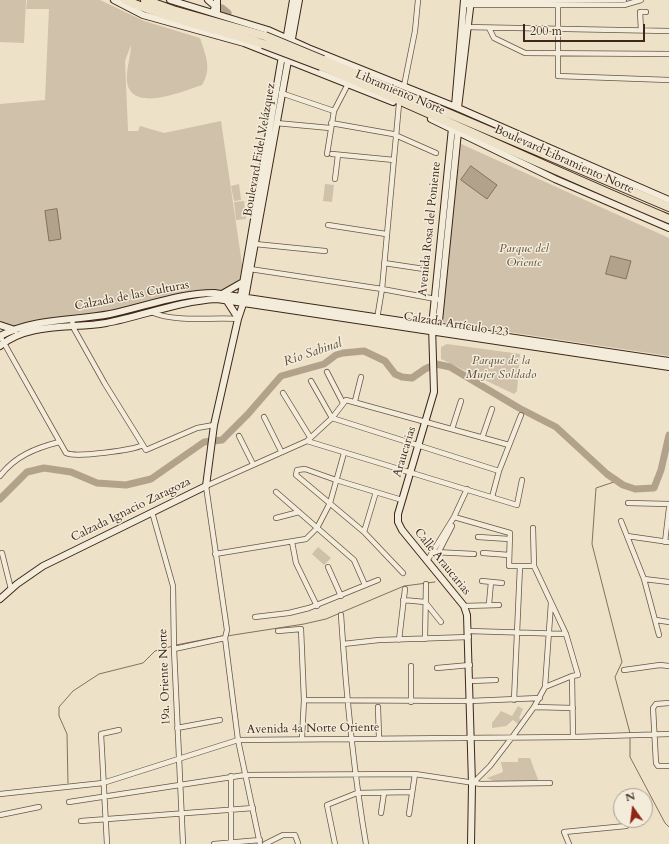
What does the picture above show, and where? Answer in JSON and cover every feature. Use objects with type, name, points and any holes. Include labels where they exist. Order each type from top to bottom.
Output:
[{"type":"highway","name":"Libramiento Norte","points":[[125,0],[172,18],[265,40]]},
{"type":"highway","name":"Libramiento Norte","points":[[145,0],[265,40]]},
{"type":"highway","points":[[265,40],[453,115]]},
{"type":"highway","name":"Boulevard Libramiento Norte","points":[[453,115],[669,207]]},
{"type":"highway","name":"Boulevard Libramiento Norte","points":[[453,115],[538,164],[669,219]]},
{"type":"highway","points":[[505,137],[522,137]]},
{"type":"highway","points":[[530,168],[538,164]]},
{"type":"street","name":"Libramiento Norte","points":[[114,0],[143,15],[265,40],[284,59],[399,104],[453,115],[458,132],[530,168],[669,228]]},
{"type":"street","points":[[170,0],[215,14],[265,40],[289,39],[404,86],[453,115],[522,137],[669,200]]},
{"type":"street","points":[[208,0],[218,3],[215,14]]},
{"type":"street","name":"Boulevard Fidel Velázquez","points":[[289,39],[293,0]]},
{"type":"street","name":"Boulevard Fidel Velázquez","points":[[242,300],[243,282],[284,59],[299,0]]},
{"type":"street","points":[[404,86],[415,31],[418,0]]},
{"type":"street","points":[[464,2],[584,2],[624,0]]},
{"type":"street","points":[[522,2],[558,5],[584,2],[624,5],[641,0]]},
{"type":"street","name":"Avenida Rosa del Poniente","points":[[464,2],[465,27]]},
{"type":"street","name":"Avenida Rosa del Poniente","points":[[435,330],[453,115],[465,27],[471,2]]},
{"type":"street","points":[[558,5],[558,76],[669,80]]},
{"type":"street","points":[[641,30],[640,12],[646,12]]},
{"type":"street","points":[[465,27],[558,30],[669,30]]},
{"type":"street","points":[[489,28],[494,38],[525,53],[669,54]]},
{"type":"street","points":[[301,65],[297,60],[297,54],[301,49],[308,48]]},
{"type":"street","name":"Boulevard Fidel Velázquez","points":[[242,300],[255,244],[281,93],[284,59]]},
{"type":"street","points":[[348,84],[334,111],[331,126],[330,154],[394,160]]},
{"type":"street","points":[[281,93],[334,111]]},
{"type":"street","points":[[378,318],[399,104]]},
{"type":"street","points":[[276,123],[331,126],[393,134],[396,137],[436,153]]},
{"type":"street","name":"Avenida Rosa del Poniente","points":[[437,300],[458,132]]},
{"type":"street","points":[[335,179],[338,155]]},
{"type":"street","points":[[328,225],[386,234]]},
{"type":"street","points":[[255,244],[325,251]]},
{"type":"street","points":[[384,263],[424,269]]},
{"type":"street","points":[[250,269],[382,289],[437,300]]},
{"type":"street","points":[[221,294],[243,282]]},
{"type":"street","name":"Calzada de las Culturas","points":[[0,336],[33,324],[108,314],[204,293],[221,294],[242,300]]},
{"type":"street","name":"Calzada de las Culturas","points":[[2,344],[27,333],[105,323],[203,300],[242,300]]},
{"type":"street","name":"Calzada Ignacio Zaragoza","points":[[0,599],[43,566],[206,486],[214,427],[242,300]]},
{"type":"street","name":"Calzada Artículo 123","points":[[242,300],[378,318],[435,330],[669,361]]},
{"type":"street","name":"Calzada Artículo 123","points":[[242,300],[669,367]]},
{"type":"street","points":[[227,301],[239,316]]},
{"type":"street","points":[[151,312],[159,315],[187,318],[239,316]]},
{"type":"street","points":[[72,319],[73,327],[105,384],[146,450],[190,430],[214,427]]},
{"type":"street","points":[[0,325],[15,330]]},
{"type":"street","name":"Araucarias","points":[[402,530],[398,522],[398,514],[434,392],[435,330]]},
{"type":"street","points":[[0,336],[2,344],[66,453],[100,453],[135,449],[143,445]]},
{"type":"street","points":[[327,372],[345,401]]},
{"type":"street","points":[[355,401],[361,377]]},
{"type":"street","points":[[311,381],[332,418],[499,471]]},
{"type":"street","points":[[283,393],[308,439],[344,453],[517,505],[522,480]]},
{"type":"street","points":[[452,429],[461,400]]},
{"type":"street","points":[[345,401],[355,401],[425,423],[509,445]]},
{"type":"street","points":[[214,844],[260,842],[238,740],[226,637],[227,630],[206,486],[308,439],[332,418],[345,401]]},
{"type":"street","points":[[482,438],[492,409]]},
{"type":"street","points":[[492,497],[499,471],[521,415]]},
{"type":"street","points":[[264,417],[282,451]]},
{"type":"street","points":[[239,436],[253,464]]},
{"type":"street","points":[[0,476],[16,459],[30,451],[60,442]]},
{"type":"street","points":[[215,554],[306,539],[317,528],[330,503],[344,453]]},
{"type":"street","points":[[402,500],[305,469],[297,470],[296,475],[364,532],[402,573]]},
{"type":"street","points":[[428,561],[436,552],[455,517],[467,489]]},
{"type":"street","points":[[276,492],[354,560],[365,585]]},
{"type":"street","points":[[364,532],[376,492]]},
{"type":"street","points":[[628,503],[669,504]]},
{"type":"street","points":[[627,536],[667,542],[669,508]]},
{"type":"street","name":"19a. Oriente Norte","points":[[152,512],[173,586],[174,648],[183,844]]},
{"type":"street","points":[[276,518],[299,512]]},
{"type":"street","points":[[455,517],[510,533],[509,566],[534,566]]},
{"type":"street","points":[[620,521],[644,579],[659,635]]},
{"type":"street","points":[[533,528],[534,566],[566,634],[578,675],[545,687]]},
{"type":"street","name":"Calle Araucarias","points":[[402,530],[428,561],[436,574],[464,606],[467,615],[469,634]]},
{"type":"street","points":[[478,537],[509,539]]},
{"type":"street","points":[[292,542],[296,563],[317,606]]},
{"type":"street","points":[[436,552],[474,554]]},
{"type":"street","points":[[2,553],[11,590]]},
{"type":"street","points":[[483,553],[509,555]]},
{"type":"street","points":[[514,700],[520,566]]},
{"type":"street","points":[[328,567],[341,596]]},
{"type":"street","points":[[644,579],[669,582]]},
{"type":"street","points":[[255,617],[289,613],[317,606],[378,580]]},
{"type":"street","points":[[482,581],[502,583]]},
{"type":"street","points":[[489,604],[491,582]]},
{"type":"street","points":[[425,639],[426,584]]},
{"type":"street","points":[[399,640],[405,589]]},
{"type":"street","points":[[403,600],[425,602],[441,622]]},
{"type":"street","points":[[472,784],[490,766],[513,736],[540,698],[545,687],[551,603]]},
{"type":"street","points":[[464,606],[489,604],[499,605]]},
{"type":"street","points":[[341,615],[350,738],[366,844]]},
{"type":"street","points":[[656,620],[669,622]]},
{"type":"street","points":[[278,631],[301,628],[304,700],[302,738]]},
{"type":"street","points":[[343,644],[425,639],[469,634],[518,632],[566,634]]},
{"type":"street","points":[[469,634],[472,784],[471,844]]},
{"type":"street","points":[[174,648],[226,637]]},
{"type":"street","points":[[660,665],[669,661]]},
{"type":"street","points":[[437,668],[470,665]]},
{"type":"street","points":[[624,670],[660,665],[669,666]]},
{"type":"street","points":[[411,666],[411,702]]},
{"type":"street","points":[[572,676],[573,737]]},
{"type":"street","points":[[470,681],[496,680]]},
{"type":"street","points":[[304,700],[411,702],[540,698]]},
{"type":"street","points":[[669,703],[654,705],[657,766],[669,766]]},
{"type":"street","points":[[534,707],[573,708]]},
{"type":"street","points":[[378,708],[379,738]]},
{"type":"street","points":[[178,728],[220,720]]},
{"type":"street","points":[[107,844],[101,734],[119,730]]},
{"type":"street","name":"Avenida 4a Norte Oriente","points":[[0,794],[103,783],[238,740],[513,736],[573,737],[669,734]]},
{"type":"street","points":[[69,802],[245,774],[415,774],[472,784],[550,783]]},
{"type":"street","points":[[408,814],[415,774]]},
{"type":"street","points":[[231,776],[231,843]]},
{"type":"street","points":[[335,844],[327,805],[357,792],[411,792]]},
{"type":"street","points":[[381,813],[384,792]]},
{"type":"street","points":[[0,815],[39,807]]},
{"type":"street","points":[[81,821],[253,808]]},
{"type":"street","points":[[569,844],[564,832],[613,827]]},
{"type":"street","points":[[266,844],[288,834],[295,835],[298,843]]},
{"type":"green space","points":[[0,0],[26,0],[24,43],[0,42]]},
{"type":"green space","points":[[27,0],[100,0],[144,21],[200,38],[207,62],[207,73],[202,85],[183,92],[159,98],[137,96],[130,91],[127,76],[131,45],[125,61],[128,131],[138,131],[140,126],[164,133],[221,121],[243,271],[241,280],[222,292],[14,327],[0,323],[0,104],[45,100],[49,9],[26,9]]},
{"type":"green space","name":"Parque del Oriente","points":[[459,143],[669,238],[669,356],[441,322]]},
{"type":"green space","points":[[239,184],[241,200],[234,201],[231,186]]},
{"type":"green space","points":[[325,184],[334,185],[332,202],[323,201]]},
{"type":"green space","points":[[244,201],[246,219],[236,220],[234,202]]},
{"type":"green space","name":"Parque de la Mujer Soldado","points":[[447,344],[520,354],[517,391],[514,394],[441,359],[441,347]]},
{"type":"green space","points":[[318,547],[331,558],[324,565],[312,554]]},
{"type":"green space","points":[[518,706],[523,709],[519,718],[521,720],[518,724],[513,720],[506,726],[492,728],[492,723],[501,711],[512,716]]},
{"type":"green space","points":[[518,758],[530,758],[539,782],[496,782],[487,778],[503,772],[501,762],[518,762]]},
{"type":"shaded area","points":[[471,166],[497,185],[487,199],[461,180]]},
{"type":"shaded area","points":[[57,209],[61,239],[49,241],[45,211]]},
{"type":"shaded area","points":[[611,256],[631,261],[626,279],[606,274]]},
{"type":"waterway","points":[[222,8],[228,13]]},
{"type":"waterway","name":"Río Sabinal","points":[[0,499],[27,472],[44,468],[71,472],[97,483],[126,485],[151,479],[204,442],[222,440],[248,414],[281,376],[324,364],[336,355],[343,353],[364,351],[385,361],[395,374],[402,377],[412,378],[425,369],[436,364],[450,367],[519,408],[556,427],[607,474],[623,485],[635,489],[654,488],[661,470],[669,435]]},
{"type":"waterway","points":[[617,481],[596,488],[592,544],[622,662],[615,677],[630,733]]},
{"type":"waterway","points":[[227,636],[304,624],[326,619],[404,586],[435,582]]},
{"type":"waterway","points":[[176,645],[222,636]]},
{"type":"waterway","points":[[68,783],[67,734],[59,716],[59,707],[73,691],[99,674],[143,663],[155,651],[173,646]]},
{"type":"waterway","points":[[630,738],[630,757],[665,823],[669,827]]}]
